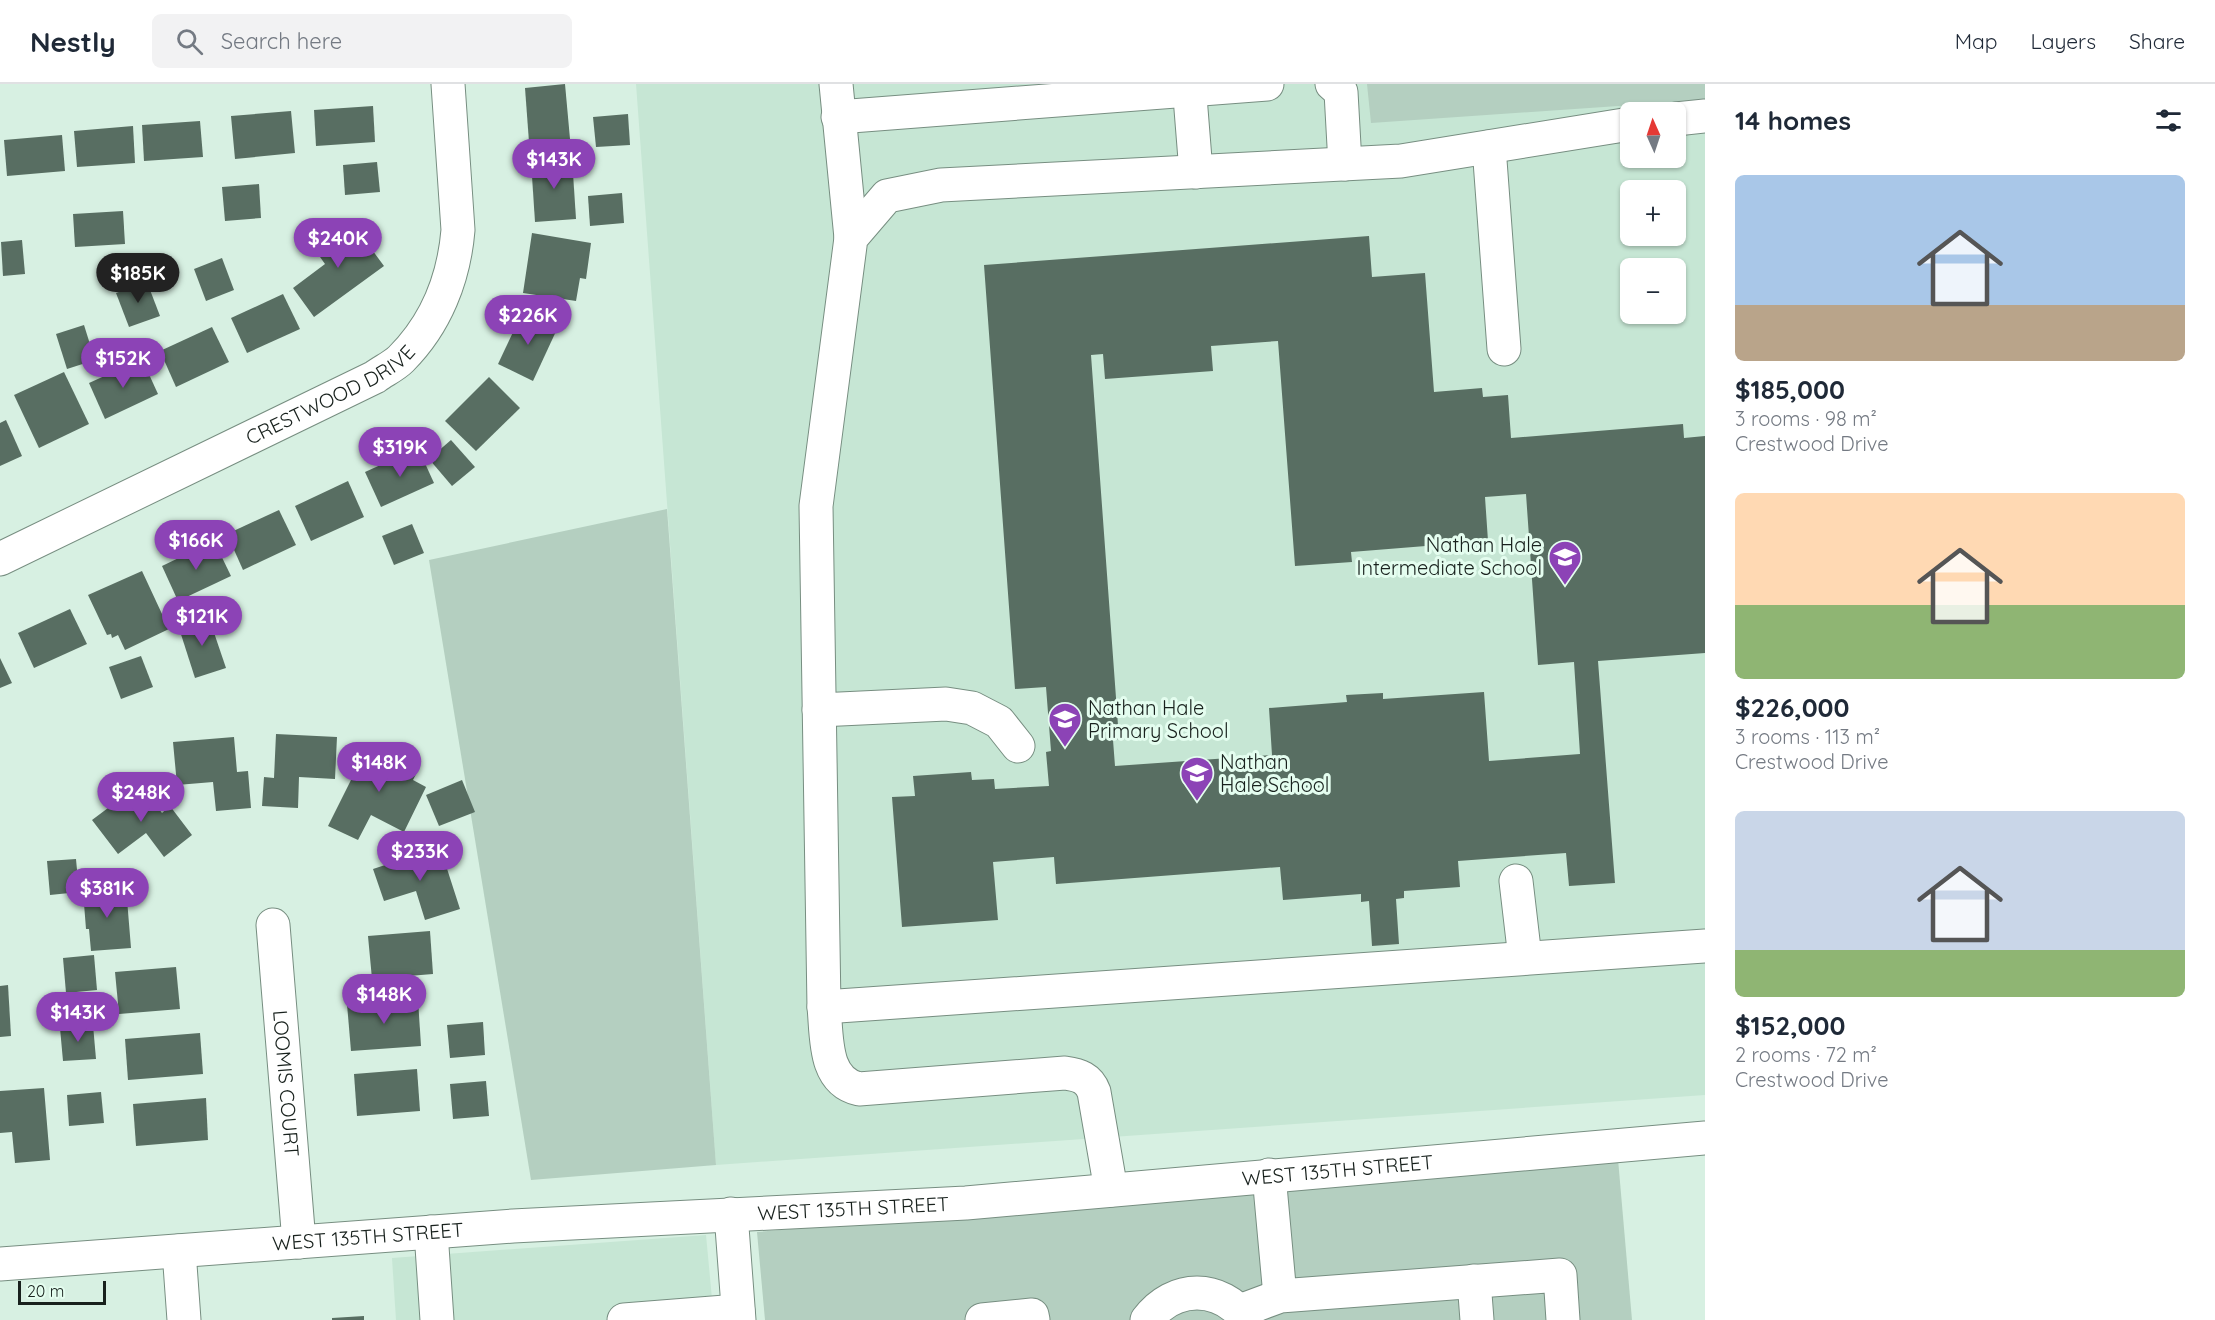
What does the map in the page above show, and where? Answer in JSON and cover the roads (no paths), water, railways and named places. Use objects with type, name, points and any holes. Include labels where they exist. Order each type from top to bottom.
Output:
[{"type":"street","name":"CRESTWOOD DRIVE","points":[[0,559],[375,377],[400,360],[418,340],[434,315],[450,279],[456,251],[458,230],[447,84]]},
{"type":"street","points":[[836,84],[851,238],[816,506],[824,1007],[830,1064],[838,1077],[852,1088],[859,1089],[1065,1073],[1077,1075],[1087,1080],[1094,1092],[1111,1190]]},
{"type":"street","points":[[838,117],[1189,87],[1267,84]]},
{"type":"street","points":[[1332,84],[1341,92],[1345,164]]},
{"type":"street","points":[[1189,87],[1196,172]]},
{"type":"street","points":[[1686,117],[1705,116]]},
{"type":"street","points":[[851,238],[887,196],[941,185],[1401,161],[1620,126]]},
{"type":"street","points":[[1490,147],[1504,349]]},
{"type":"street","points":[[819,710],[946,704],[972,708],[999,722],[1018,746]]},
{"type":"street","points":[[1516,881],[1525,958]]},
{"type":"street","name":"LOOMIS COURT","points":[[273,925],[299,1242]]},
{"type":"street","points":[[824,1007],[1705,946]]},
{"type":"street","name":"WEST 135TH STREET","points":[[0,1264],[431,1232],[966,1203],[1705,1138]]},
{"type":"street","points":[[1269,1175],[1280,1296]]},
{"type":"street","points":[[624,1320],[739,1316],[731,1214]]},
{"type":"street","points":[[431,1232],[437,1320]]},
{"type":"street","points":[[179,1251],[184,1320]]},
{"type":"street","points":[[1147,1320],[1155,1309],[1182,1294],[1198,1293],[1221,1298],[1244,1315],[1280,1296],[1560,1275],[1563,1320]]},
{"type":"street","points":[[1473,1281],[1477,1320]]},
{"type":"street","points":[[982,1320],[1032,1315],[1033,1320]]},
{"type":"place","name":"Nathan Hale Intermediate School","points":[[1565,586]]},
{"type":"place","name":"Nathan Hale Primary School","points":[[1065,748]]},
{"type":"place","name":"Nathan Hale School","points":[[1197,802]]}]
